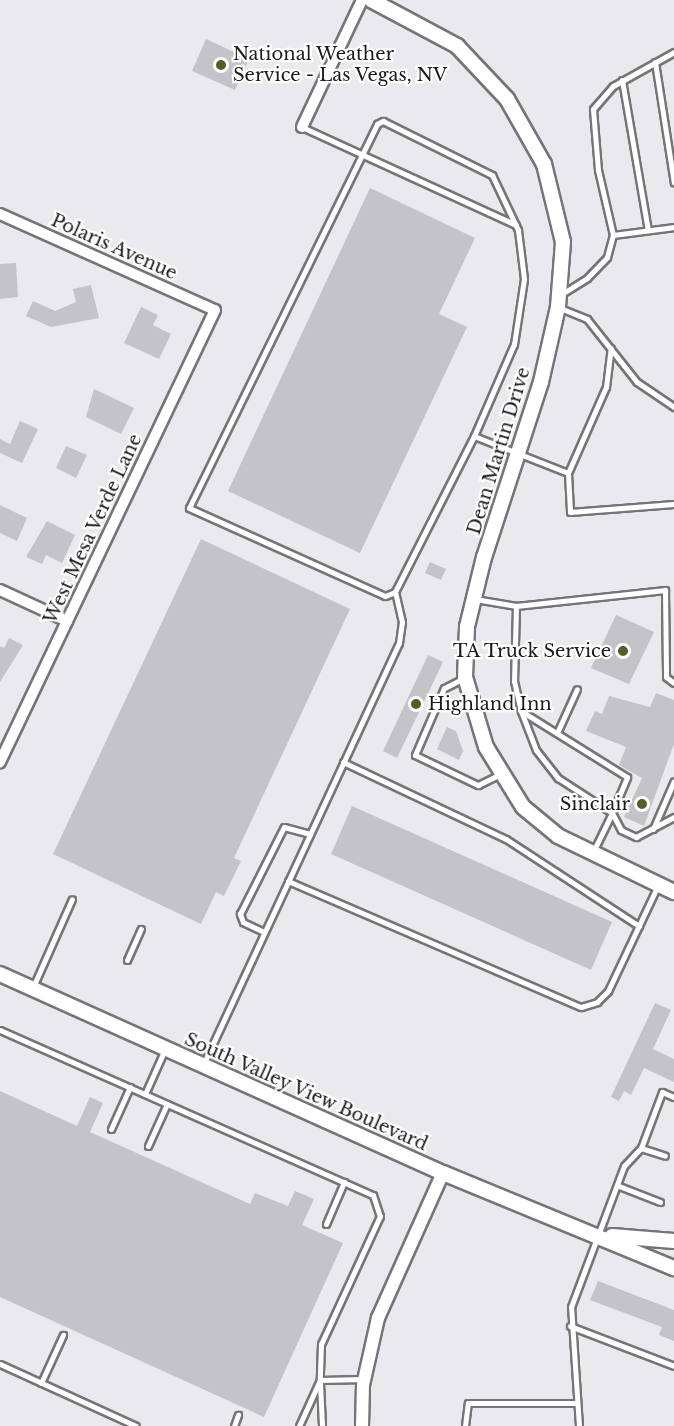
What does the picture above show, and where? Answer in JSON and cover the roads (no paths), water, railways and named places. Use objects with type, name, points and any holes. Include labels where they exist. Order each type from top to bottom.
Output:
[{"type":"main road","name":"Dean Martin Drive","points":[[371,0],[457,46],[507,99],[544,164],[563,242],[559,302],[467,627],[465,677],[486,747],[523,807],[592,856],[674,892]]},
{"type":"main road","name":"South Valley View Boulevard","points":[[0,974],[443,1173],[600,1235],[674,1268]]},
{"type":"main road","name":"South Valley View Boulevard","points":[[600,1235],[674,1241]]},
{"type":"street","points":[[302,127],[362,0]]},
{"type":"street","name":"Polaris Avenue","points":[[0,214],[215,310]]},
{"type":"street","name":"West Mesa Verde Lane","points":[[0,762],[215,310]]},
{"type":"street","points":[[0,590],[68,621]]},
{"type":"street","points":[[362,1426],[364,1379],[378,1318],[443,1173]]},
{"type":"lane","points":[[674,52],[622,80],[600,98],[591,121],[613,235],[607,256],[587,278],[559,302],[586,319],[637,382],[674,408]]},
{"type":"lane","points":[[655,62],[674,183]]},
{"type":"lane","points":[[622,80],[648,230]]},
{"type":"lane","points":[[202,1065],[399,643],[402,622],[395,592],[474,436],[514,344],[524,279],[516,226],[492,175],[383,121],[360,154],[189,507],[384,596],[395,592]]},
{"type":"lane","points":[[302,127],[516,226]]},
{"type":"lane","points":[[613,235],[674,227]]},
{"type":"lane","points":[[611,348],[606,387],[568,472],[570,512],[674,504]]},
{"type":"lane","points":[[474,436],[568,472]]},
{"type":"lane","points":[[665,590],[666,677],[674,682]]},
{"type":"lane","points":[[474,598],[516,606],[674,590]]},
{"type":"lane","points":[[516,606],[513,681],[521,711],[536,750],[558,778],[612,813],[621,830],[636,837],[674,817]]},
{"type":"lane","points":[[465,677],[444,688],[415,755],[478,785],[502,774]]},
{"type":"lane","points":[[557,733],[577,688]]},
{"type":"lane","points":[[521,711],[627,777],[592,856]]},
{"type":"lane","points":[[343,762],[506,839],[639,926]]},
{"type":"lane","points":[[653,830],[674,781]]},
{"type":"lane","points":[[264,932],[243,922],[240,914],[244,904],[284,827],[310,834]]},
{"type":"lane","points":[[288,881],[581,1007],[597,1002],[608,991],[658,885]]},
{"type":"lane","points":[[33,989],[72,899]]},
{"type":"lane","points":[[127,960],[141,928]]},
{"type":"lane","points":[[0,1030],[373,1195],[380,1216],[321,1344],[322,1426]]},
{"type":"lane","points":[[145,1094],[165,1048]]},
{"type":"lane","points":[[111,1129],[130,1087]]},
{"type":"lane","points":[[579,1426],[570,1326],[571,1307],[619,1186],[624,1166],[641,1148],[662,1092],[674,1097]]},
{"type":"lane","points":[[148,1146],[167,1104]]},
{"type":"lane","points":[[641,1148],[665,1156]]},
{"type":"lane","points":[[326,1224],[344,1182]]},
{"type":"lane","points":[[619,1186],[660,1202]]},
{"type":"lane","points":[[570,1326],[674,1366]]},
{"type":"lane","points":[[41,1383],[63,1335]]},
{"type":"lane","points":[[0,1364],[136,1426]]},
{"type":"lane","points":[[320,1380],[364,1379]]},
{"type":"lane","points":[[299,1426],[320,1380]]},
{"type":"lane","points":[[465,1426],[468,1403],[577,1403]]},
{"type":"lane","points":[[234,1426],[238,1415]]},
{"type":"place","name":"National Weather Service - Las Vegas, NV","points":[[221,65]]},
{"type":"place","name":"TA Truck Service","points":[[623,651]]},
{"type":"place","name":"Highland Inn","points":[[416,704]]},
{"type":"place","name":"Sinclair","points":[[642,804]]}]
